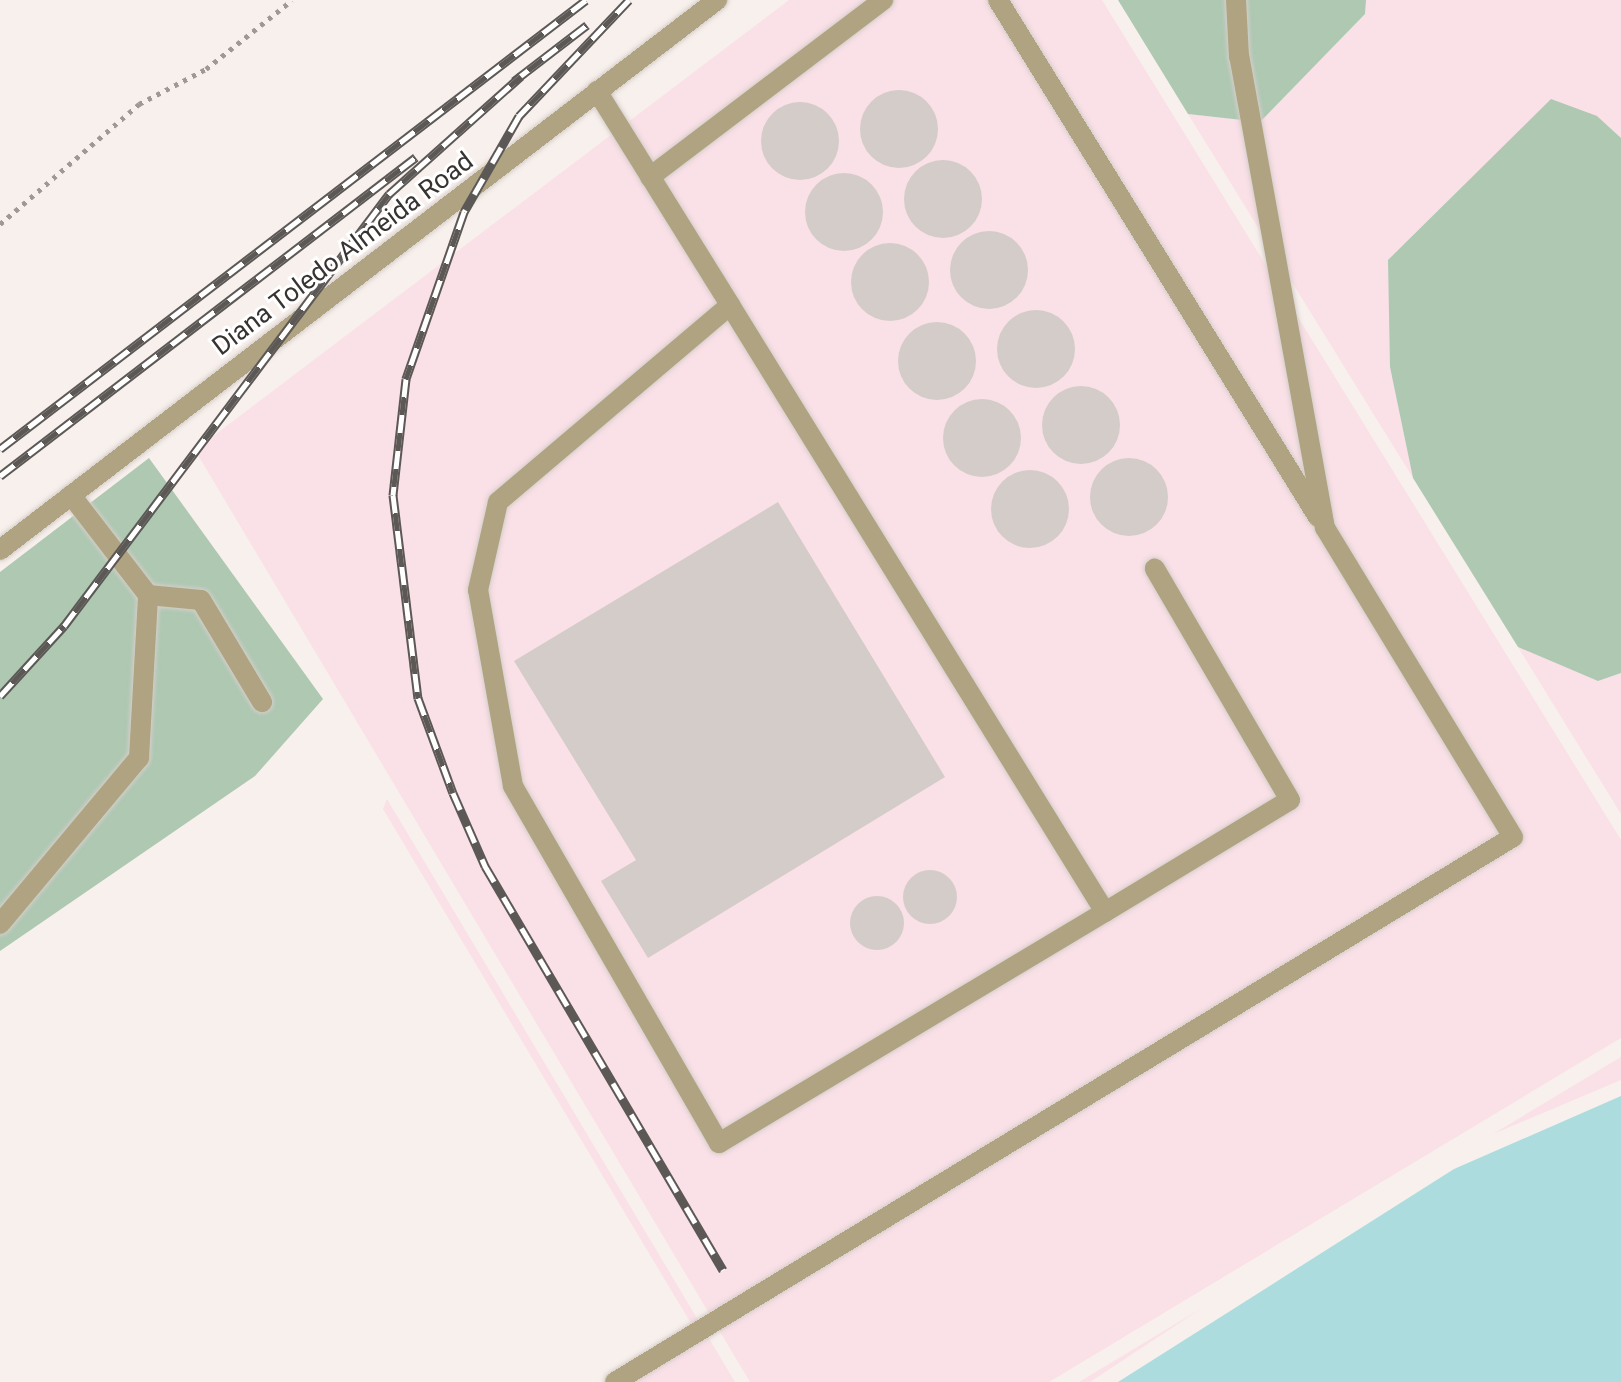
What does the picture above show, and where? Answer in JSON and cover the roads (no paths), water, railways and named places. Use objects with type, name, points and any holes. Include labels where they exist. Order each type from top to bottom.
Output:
[{"type":"street","name":"Diana Toledo Almeida Road","points":[[0,550],[717,0]]},
{"type":"street","points":[[650,177],[883,0]]},
{"type":"street","points":[[615,1382],[1513,837],[998,0]]},
{"type":"street","points":[[1236,0],[1239,57],[1325,528]]},
{"type":"street","points":[[597,91],[1105,912]]},
{"type":"street","points":[[730,305],[498,502],[478,590],[513,786],[719,1143],[1290,800],[1155,569]]},
{"type":"street","points":[[0,924],[139,758],[148,595],[71,495]]},
{"type":"street","points":[[148,595],[201,600],[262,702]]},
{"type":"water","points":[[1621,1096],[1621,1382],[1118,1382],[1454,1169]]},
{"type":"railway","points":[[0,449],[586,0]]},
{"type":"railway","points":[[629,0],[519,116],[464,212],[406,379],[393,495],[418,698],[453,793],[485,866],[723,1270]]},
{"type":"railway","points":[[514,81],[587,25]]},
{"type":"railway","points":[[0,696],[64,626],[389,194],[521,76]]},
{"type":"railway","points":[[0,476],[416,157]]}]
